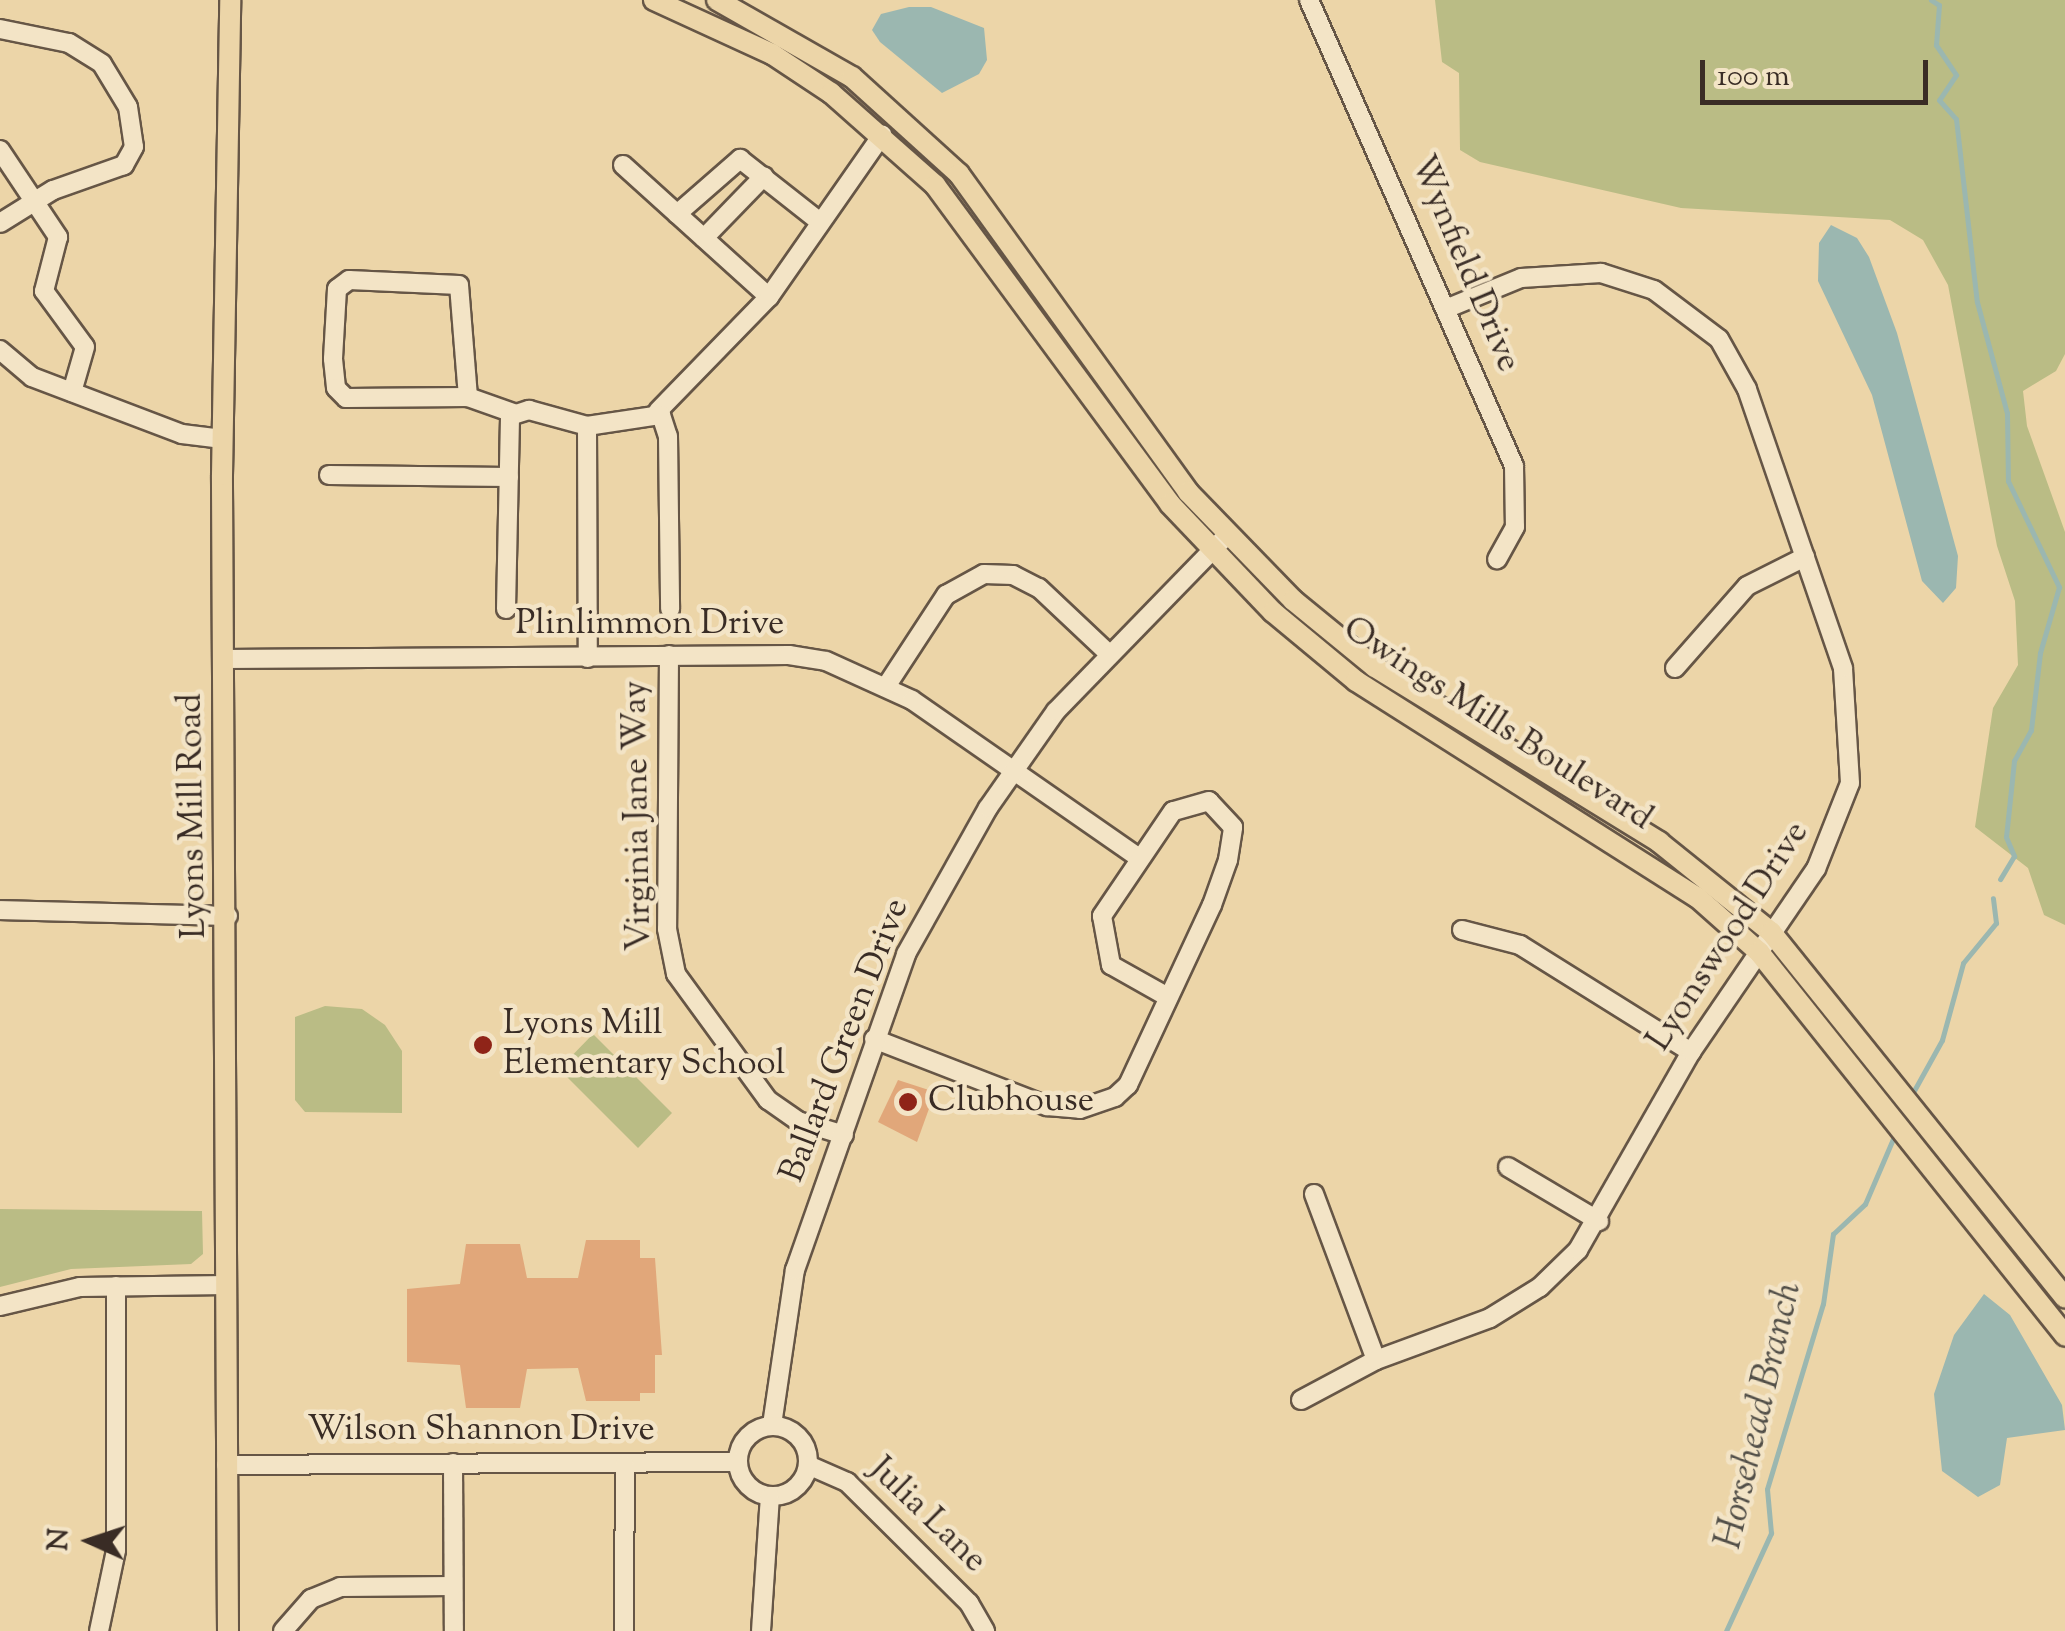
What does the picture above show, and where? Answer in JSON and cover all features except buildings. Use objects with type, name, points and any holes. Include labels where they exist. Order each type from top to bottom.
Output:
[{"type":"main road","name":"Lyons Mill Road","points":[[228,1631],[228,916],[222,440],[230,0]]},
{"type":"main road","name":"Owings Mills Boulevard","points":[[654,0],[772,54],[882,135],[989,249],[1132,456],[1356,681],[1644,860],[1759,952],[2065,1336]]},
{"type":"main road","name":"Owings Mills Boulevard","points":[[717,0],[852,77],[958,174],[1217,545],[1375,668],[1659,842],[1771,932],[2065,1298]]},
{"type":"street","name":"Wynfield Drive","points":[[1309,0],[1448,308],[1514,466],[1515,527],[1497,560]]},
{"type":"street","points":[[0,29],[87,52],[118,86],[134,130],[132,158],[124,165],[35,200],[0,223]]},
{"type":"street","points":[[468,397],[459,285],[349,280],[338,288],[333,359],[336,388],[346,398],[468,397],[514,413],[588,426],[658,411],[769,297],[882,135]]},
{"type":"street","points":[[0,150],[58,236],[46,300],[85,347],[72,392]]},
{"type":"street","points":[[678,214],[734,160],[764,176],[820,222]]},
{"type":"street","points":[[623,165],[769,297]]},
{"type":"street","points":[[704,238],[764,176]]},
{"type":"street","name":"Lyonswood Drive","points":[[1301,1400],[1376,1360],[1516,1302],[1561,1268],[1598,1221],[1692,1052],[1835,834],[1850,783],[1848,695],[1805,557],[1734,363],[1678,304],[1628,279],[1575,272],[1521,278],[1448,308]]},
{"type":"street","points":[[0,351],[32,377],[182,434],[222,440]]},
{"type":"street","points":[[658,411],[668,436],[670,610]]},
{"type":"street","points":[[506,609],[514,413]]},
{"type":"street","points":[[588,426],[588,658]]},
{"type":"street","points":[[329,475],[509,476]]},
{"type":"street","name":"Ballard Green Drive","points":[[772,1425],[787,1303],[874,1039],[942,884],[1014,772],[1107,652],[1217,545]]},
{"type":"street","points":[[1674,668],[1746,586],[1805,557]]},
{"type":"street","points":[[887,685],[946,595],[984,574],[1013,575],[1038,588],[1107,652]]},
{"type":"street","name":"Plinlimmon Drive","points":[[225,659],[788,655],[887,685],[1138,857]]},
{"type":"street","name":"Virginia Jane Way","points":[[669,656],[668,929],[676,974],[768,1100],[798,1121],[844,1135]]},
{"type":"street","points":[[874,1039],[1047,1106],[1080,1109],[1128,1085],[1212,905],[1233,827],[1215,803],[1188,802],[1138,857],[1102,916],[1104,954],[1119,974],[1168,997]]},
{"type":"street","points":[[0,910],[228,916]]},
{"type":"street","points":[[1462,930],[1520,944],[1692,1052]]},
{"type":"street","points":[[1508,1168],[1598,1221]]},
{"type":"street","points":[[1314,1194],[1376,1360]]},
{"type":"street","points":[[0,1306],[116,1286],[226,1285]]},
{"type":"street","points":[[100,1631],[116,1550],[116,1286]]},
{"type":"street","points":[[772,1425],[803,1442],[808,1465],[796,1489],[770,1497],[747,1486],[737,1462],[746,1436],[772,1425]]},
{"type":"street","name":"Wilson Shannon Drive","points":[[226,1465],[737,1462]]},
{"type":"street","points":[[453,1463],[454,1631]]},
{"type":"street","points":[[624,1631],[625,1465]]},
{"type":"street","name":"Julia Lane","points":[[808,1465],[847,1482],[970,1603],[985,1631]]},
{"type":"street","points":[[760,1631],[770,1497]]},
{"type":"street","points":[[284,1631],[311,1599],[340,1588],[453,1586]]},
{"type":"green space","points":[[1435,0],[2065,0],[2065,354],[2056,371],[2023,391],[2027,426],[2065,532],[2065,925],[2044,915],[2028,868],[1975,827],[1993,708],[2018,665],[2015,601],[1997,546],[1948,285],[1923,240],[1890,220],[1681,208],[1480,162],[1460,150],[1459,73],[1442,62]]},
{"type":"green space","points":[[325,1006],[362,1009],[385,1025],[402,1051],[402,1113],[305,1112],[295,1100],[295,1017]]},
{"type":"green space","points":[[593,1034],[672,1113],[638,1148],[559,1069]]},
{"type":"green space","points":[[0,1209],[202,1211],[203,1254],[191,1264],[71,1269],[0,1287]]},
{"type":"water","points":[[909,7],[931,7],[984,28],[987,60],[979,74],[942,93],[880,42],[872,30],[881,14]]},
{"type":"water","points":[[1831,225],[1857,238],[1869,257],[1897,333],[1958,556],[1956,588],[1943,603],[1922,581],[1872,395],[1818,281],[1819,243]]},
{"type":"water","points":[[1984,1294],[2010,1315],[2062,1405],[2065,1430],[2007,1438],[2000,1485],[1978,1497],[1942,1471],[1934,1394],[1954,1335]]},
{"type":"waterway","name":"Horsehead Branch","points":[[1931,0],[1939,5],[1936,45],[1956,75],[1939,100],[1956,119],[1977,302],[2007,413],[2008,481],[2059,587],[2040,653],[2031,730],[2014,761],[2006,837],[2014,856],[2000,879]]},
{"type":"waterway","name":"Horsehead Branch","points":[[1911,1096],[1942,1040],[1963,963],[1996,923],[1993,898]]},
{"type":"waterway","name":"Horsehead Branch","points":[[1726,1631],[1771,1533],[1767,1489],[1823,1304],[1833,1234],[1865,1204],[1895,1134]]},
{"type":"place","name":"Lyons Mill Elementary School","points":[[483,1045]]},
{"type":"place","name":"Clubhouse","points":[[908,1102]]}]
